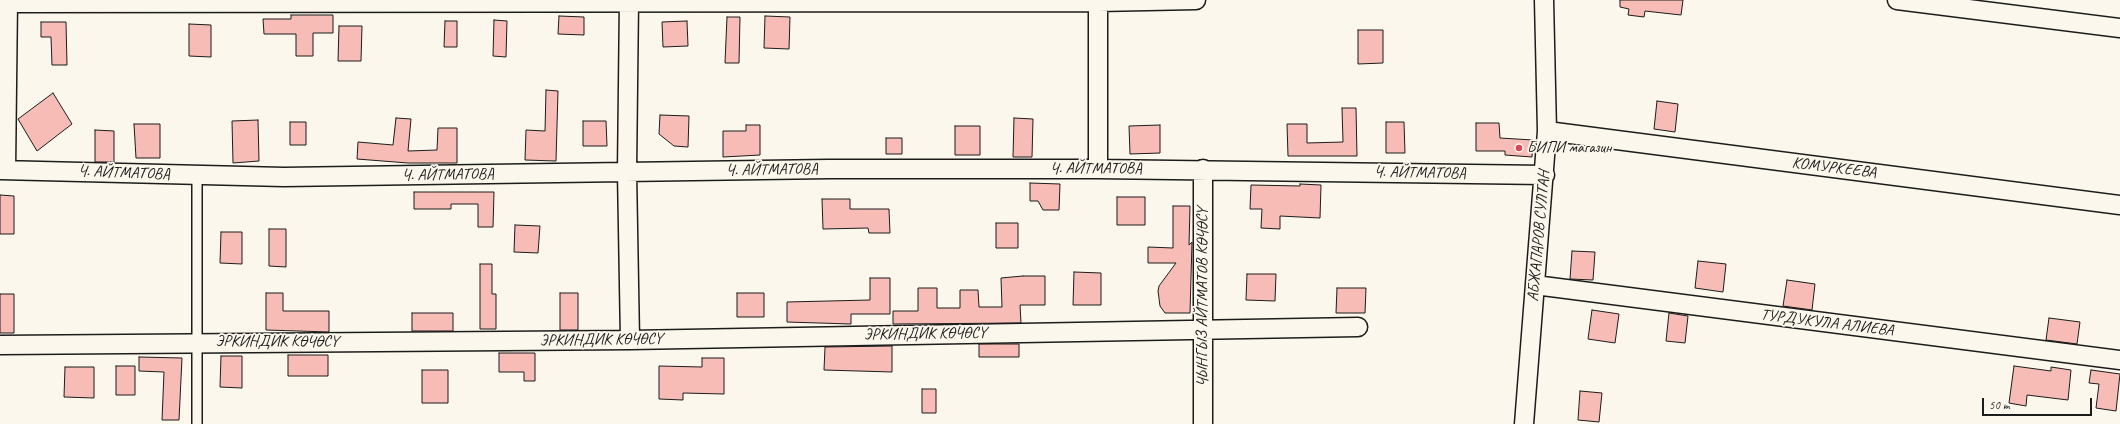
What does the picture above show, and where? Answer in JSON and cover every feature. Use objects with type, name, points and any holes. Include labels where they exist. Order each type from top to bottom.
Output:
[{"type":"street","points":[[3,170],[8,1],[1098,2],[1196,0]]},
{"type":"street","name":"АБЖАПАРОВ СУЛТАН","points":[[1524,424],[1547,131],[1544,0]]},
{"type":"street","points":[[1896,0],[2120,28]]},
{"type":"street","points":[[629,1],[627,172],[630,340]]},
{"type":"street","points":[[1098,2],[1098,169]]},
{"type":"street","name":"КОМУРКЕЕВА","points":[[1547,131],[2120,205]]},
{"type":"street","name":"Ч. АЙТМАТОВА","points":[[3,170],[284,177],[627,172],[1098,169],[1544,175]]},
{"type":"street","name":"ЧЫНГЫЗ АЙТМАТОВ КӨЧӨСҮ","points":[[1202,170],[1202,329],[1204,424]]},
{"type":"street","name":"ТУРДУКУЛА АЛИЕВА","points":[[1535,285],[2120,360]]},
{"type":"street","name":"ЭРКИНДИК КӨЧӨСҮ","points":[[0,345],[195,342],[630,340],[1358,326]]},
{"type":"lane","points":[[196,175],[195,342],[197,424]]},
{"type":"building","points":[[1620,0],[1683,0],[1681,15],[1645,11],[1644,17],[1628,15],[1629,9],[1620,7]]},
{"type":"building","points":[[291,15],[333,15],[333,33],[313,33],[313,56],[296,56],[296,34],[264,34],[263,19],[291,19]]},
{"type":"building","points":[[559,16],[584,17],[584,35],[558,34]]},
{"type":"building","points":[[765,16],[790,17],[789,49],[764,48]]},
{"type":"building","points":[[727,17],[740,17],[739,63],[725,63]]},
{"type":"building","points":[[494,20],[507,21],[506,57],[493,56]]},
{"type":"building","points":[[445,21],[457,21],[457,47],[444,47]]},
{"type":"building","points":[[687,21],[688,46],[663,47],[662,22]]},
{"type":"building","points":[[41,22],[66,22],[67,65],[52,65],[51,37],[41,37]]},
{"type":"building","points":[[189,24],[211,25],[211,57],[189,56]]},
{"type":"building","points":[[339,26],[362,26],[361,61],[338,61]]},
{"type":"building","points":[[1358,30],[1383,30],[1383,63],[1358,64]]},
{"type":"building","points":[[546,90],[558,91],[556,161],[525,160],[526,130],[545,131]]},
{"type":"building","points":[[53,93],[72,124],[37,151],[18,119]]},
{"type":"building","points":[[1657,101],[1678,104],[1675,132],[1654,129]]},
{"type":"building","points":[[1342,108],[1356,108],[1357,156],[1288,156],[1287,124],[1307,124],[1307,143],[1343,142]]},
{"type":"building","points":[[660,115],[689,116],[688,147],[674,146],[659,134]]},
{"type":"building","points":[[396,118],[411,119],[408,151],[437,150],[438,128],[457,128],[457,163],[408,163],[357,159],[358,142],[393,145]]},
{"type":"building","points":[[1014,118],[1033,119],[1032,157],[1013,157]]},
{"type":"building","points":[[258,120],[259,161],[233,163],[232,121]]},
{"type":"building","points":[[583,121],[606,121],[607,146],[583,146]]},
{"type":"building","points":[[290,122],[306,122],[306,145],[290,145]]},
{"type":"building","points":[[1386,122],[1404,122],[1405,153],[1386,153]]},
{"type":"building","points":[[1476,123],[1499,123],[1500,138],[1533,140],[1532,157],[1505,155],[1505,151],[1476,151]]},
{"type":"building","points":[[134,124],[160,124],[160,158],[136,158]]},
{"type":"building","points":[[746,125],[760,125],[760,155],[723,157],[723,131],[746,131]]},
{"type":"building","points":[[1160,125],[1160,153],[1130,154],[1129,126]]},
{"type":"building","points":[[955,126],[980,126],[980,155],[955,155]]},
{"type":"building","points":[[95,130],[114,131],[114,162],[95,162]]},
{"type":"building","points":[[886,138],[902,138],[902,154],[886,154]]},
{"type":"building","points":[[1030,183],[1060,184],[1059,210],[1043,210],[1038,201],[1030,201]]},
{"type":"building","points":[[1300,184],[1321,185],[1320,218],[1280,216],[1280,229],[1261,228],[1262,209],[1250,209],[1251,185],[1300,186]]},
{"type":"building","points":[[414,192],[494,192],[493,227],[478,227],[478,204],[451,204],[451,209],[414,209]]},
{"type":"building","points":[[0,195],[14,196],[14,234],[0,234]]},
{"type":"building","points":[[1117,197],[1145,197],[1145,225],[1117,225]]},
{"type":"building","points":[[822,199],[850,199],[850,209],[889,209],[890,233],[869,233],[868,228],[823,229]]},
{"type":"building","points":[[1173,206],[1190,206],[1189,245],[1192,242],[1190,313],[1165,313],[1160,306],[1158,291],[1159,286],[1176,263],[1148,263],[1148,247],[1173,248]]},
{"type":"building","points":[[996,223],[1018,223],[1018,248],[996,248]]},
{"type":"building","points":[[515,225],[540,226],[538,253],[514,252]]},
{"type":"building","points":[[269,229],[286,229],[286,267],[269,266]]},
{"type":"building","points":[[221,232],[242,232],[242,264],[220,263]]},
{"type":"building","points":[[1572,251],[1595,252],[1593,280],[1570,279]]},
{"type":"building","points":[[1698,261],[1726,264],[1723,292],[1695,288]]},
{"type":"building","points":[[480,264],[492,264],[492,294],[496,294],[496,329],[480,329]]},
{"type":"building","points":[[1074,272],[1101,273],[1101,305],[1073,305]]},
{"type":"building","points":[[1247,274],[1276,274],[1275,301],[1246,300]]},
{"type":"building","points":[[1045,276],[1045,305],[1020,305],[1021,323],[893,324],[893,311],[918,311],[918,288],[937,288],[937,308],[960,308],[960,290],[978,290],[979,307],[1002,307],[1001,278]]},
{"type":"building","points":[[870,278],[890,278],[890,314],[851,314],[851,324],[787,322],[787,302],[870,300]]},
{"type":"building","points":[[1787,280],[1815,284],[1812,310],[1783,306]]},
{"type":"building","points":[[1337,288],[1366,288],[1365,313],[1336,313]]},
{"type":"building","points":[[266,293],[283,293],[283,311],[329,311],[329,332],[266,330]]},
{"type":"building","points":[[560,293],[578,293],[578,330],[560,330]]},
{"type":"building","points":[[737,293],[764,293],[764,317],[737,317]]},
{"type":"building","points":[[0,294],[14,294],[14,333],[0,333]]},
{"type":"building","points":[[1592,310],[1619,314],[1615,343],[1588,339]]},
{"type":"building","points":[[412,313],[453,313],[453,331],[412,331]]},
{"type":"building","points":[[1669,313],[1688,316],[1685,343],[1666,341]]},
{"type":"building","points":[[2049,318],[2080,322],[2077,344],[2046,340]]},
{"type":"building","points":[[979,344],[1019,344],[1019,357],[979,357]]},
{"type":"building","points":[[892,346],[892,372],[824,370],[825,347]]},
{"type":"building","points":[[499,353],[535,353],[535,381],[524,381],[524,372],[499,372]]},
{"type":"building","points":[[288,355],[328,355],[328,376],[288,376]]},
{"type":"building","points":[[221,356],[242,356],[242,388],[220,387]]},
{"type":"building","points":[[139,357],[182,358],[179,420],[162,420],[164,372],[139,371]]},
{"type":"building","points":[[702,358],[724,358],[724,394],[683,393],[683,400],[659,399],[659,366],[702,367]]},
{"type":"building","points":[[116,366],[135,366],[135,395],[116,395]]},
{"type":"building","points":[[2014,366],[2051,371],[2051,367],[2071,370],[2068,400],[2027,395],[2026,406],[2009,403]]},
{"type":"building","points":[[65,367],[94,367],[94,398],[64,397]]},
{"type":"building","points":[[422,370],[448,370],[448,403],[422,403]]},
{"type":"building","points":[[2091,370],[2120,374],[2116,411],[2096,408],[2099,384],[2089,383]]},
{"type":"building","points":[[922,389],[936,389],[936,413],[922,413]]},
{"type":"building","points":[[1580,391],[1602,393],[1599,422],[1578,420]]},
{"type":"place","name":"БИПИ магазин","points":[[1519,148]]}]
